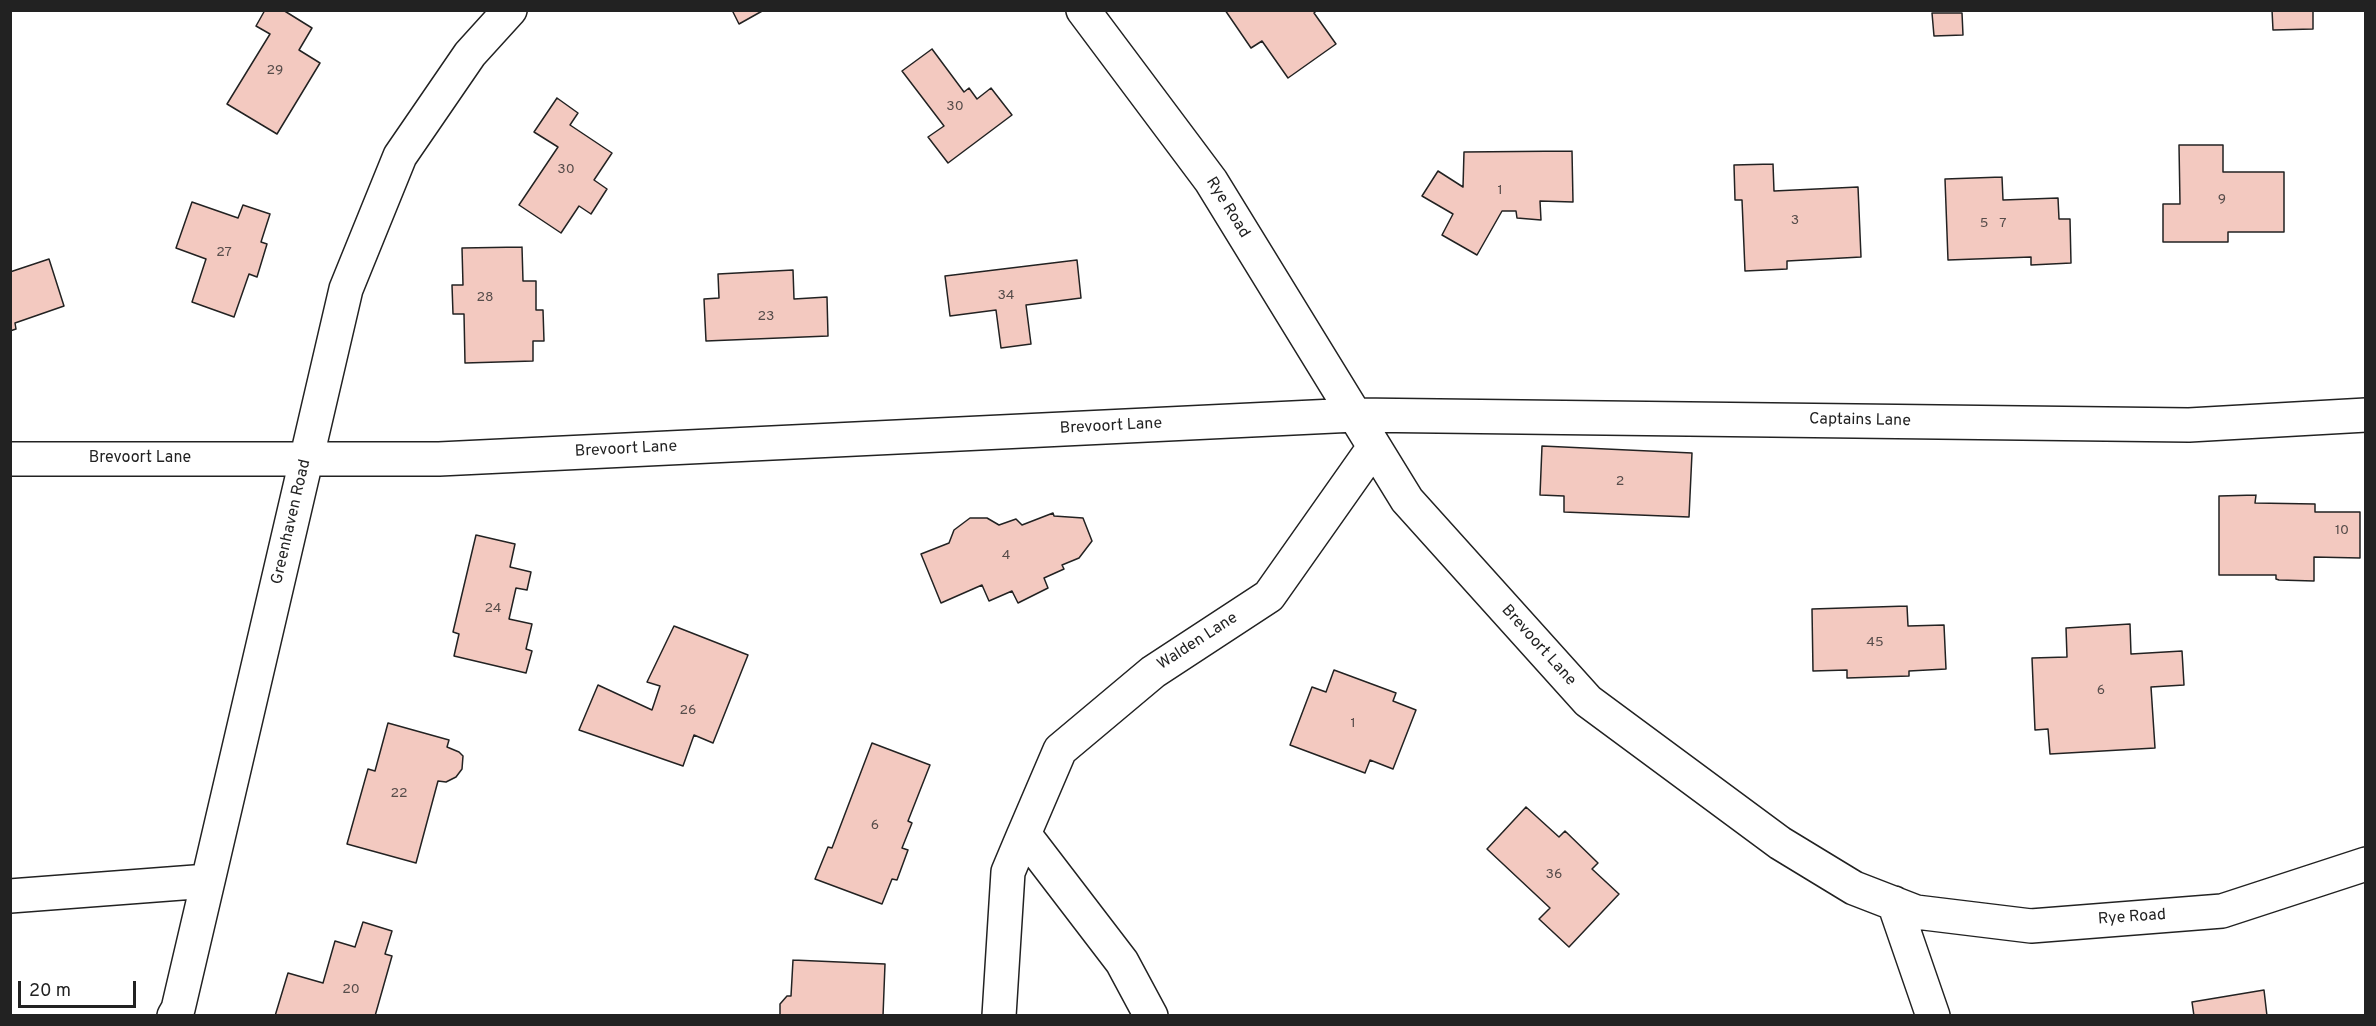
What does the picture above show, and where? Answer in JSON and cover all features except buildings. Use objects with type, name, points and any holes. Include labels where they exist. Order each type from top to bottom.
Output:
[{"type":"street","name":"Greenhaven Road","points":[[174,1016],[178,1009],[346,289],[400,156],[470,54],[510,10]]},
{"type":"street","name":"Rye Road","points":[[1083,10],[1211,182],[1355,415]]},
{"type":"street","name":"Brevoort Lane","points":[[10,459],[439,459],[1355,415],[1407,500],[1588,701],[1780,843],[1854,888],[1894,903]]},
{"type":"street","name":"Captains Lane","points":[[1355,415],[2189,425],[2366,415]]},
{"type":"street","name":"Walden Lane","points":[[999,1016],[1008,872],[1060,750],[1153,672],[1269,596],[1374,447]]},
{"type":"street","points":[[1024,834],[1122,962],[1151,1016]]},
{"type":"street","name":"Rye Road","points":[[1894,903],[1916,912],[2031,926],[2222,911],[2366,864]]},
{"type":"street","points":[[10,896],[208,881]]},
{"type":"street","points":[[1894,903],[1933,1016]]}]
